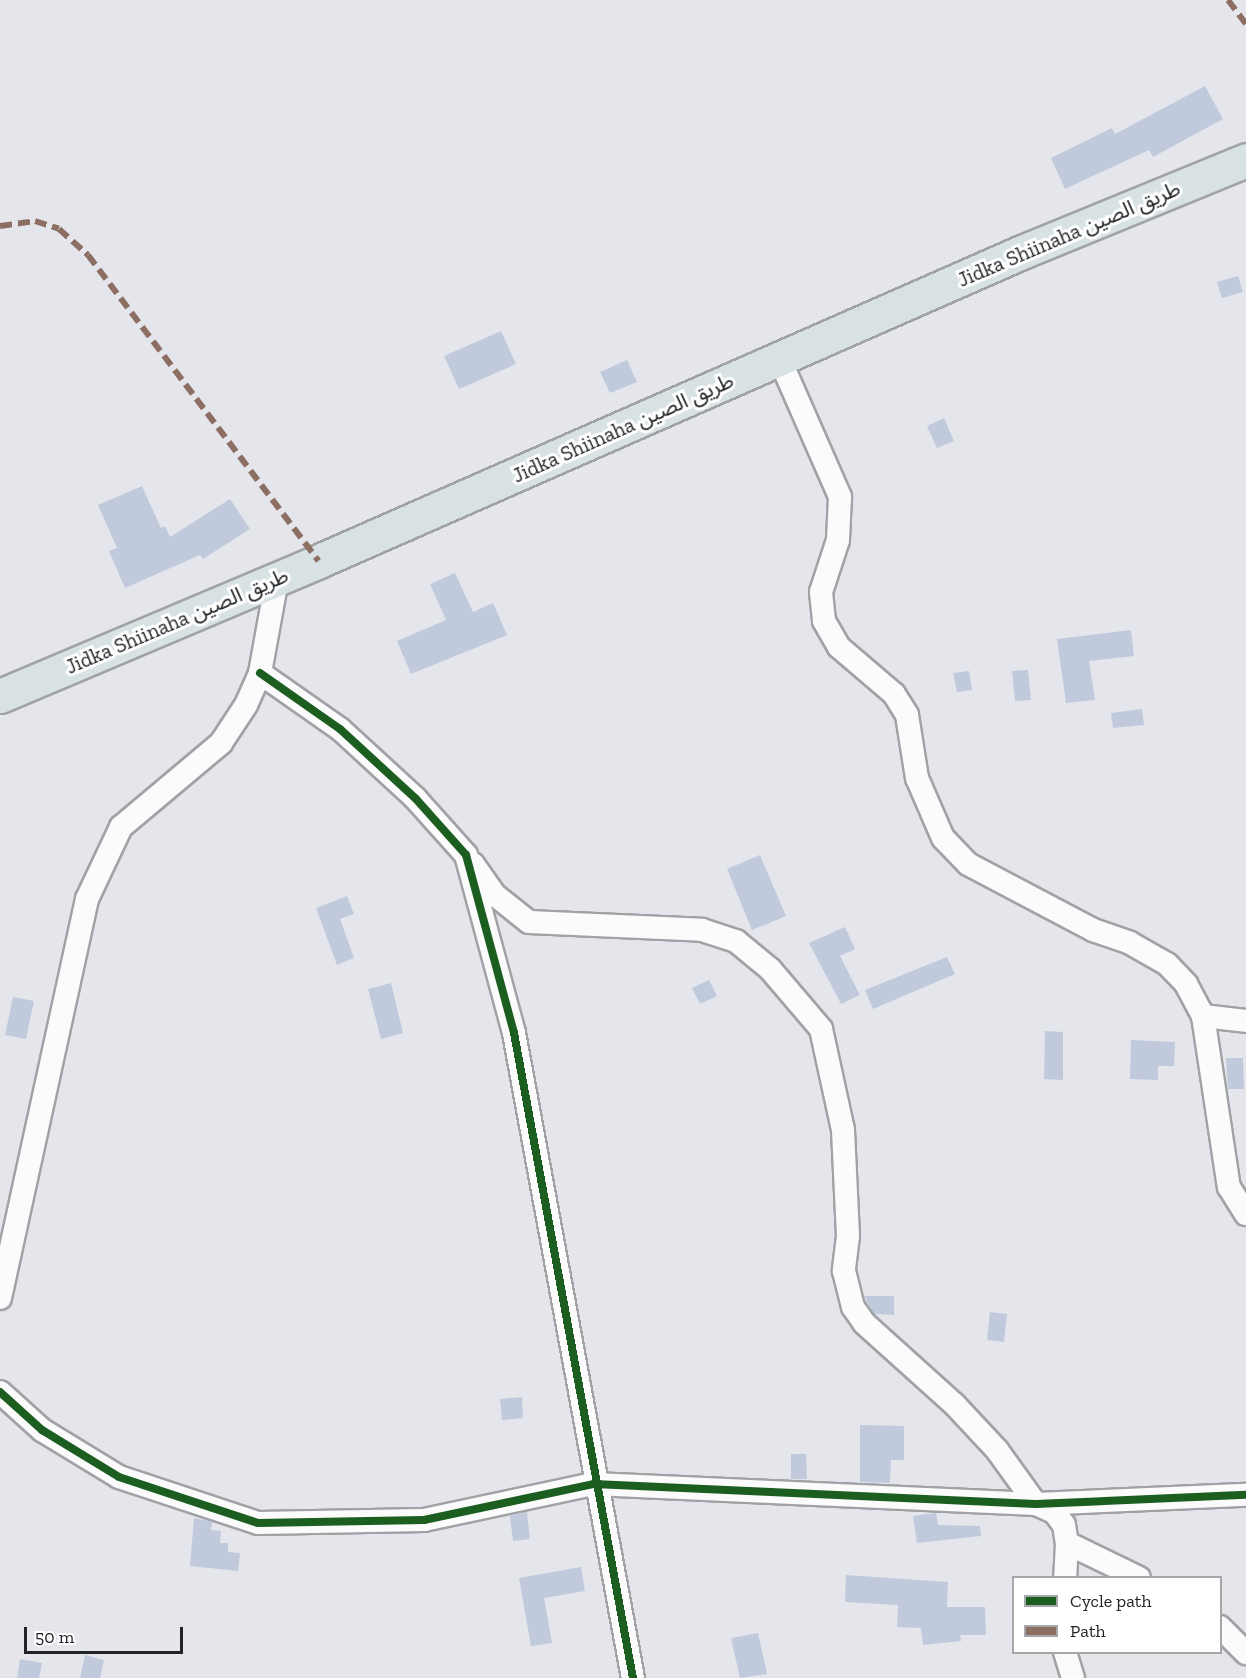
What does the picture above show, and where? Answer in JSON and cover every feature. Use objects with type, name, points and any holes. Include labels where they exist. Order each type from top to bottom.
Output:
[{"type":"main road","name":"Jidka Shiinaha طريق الصين","points":[[0,696],[277,579],[1022,252],[1246,160]]},
{"type":"street","points":[[780,360],[840,497],[838,540],[821,592],[825,621],[839,647],[894,694],[907,715],[917,778],[943,838],[968,864],[1167,964],[1186,984],[1203,1016],[1229,1187],[1246,1214]]},
{"type":"street","points":[[0,1298],[87,899],[121,827],[221,743],[260,673],[277,579]]},
{"type":"street","points":[[260,673],[340,729],[416,799],[466,855],[495,895],[529,922],[702,930],[736,941],[770,969],[821,1029],[843,1130],[848,1236],[844,1271],[853,1306],[864,1323],[990,1443],[1036,1504],[1054,1512],[1064,1525],[1067,1543],[1065,1576]]},
{"type":"street","points":[[466,855],[514,1033],[594,1484],[633,1678]]},
{"type":"street","points":[[1203,1016],[1246,1021]]},
{"type":"street","points":[[0,1392],[42,1430],[119,1477],[258,1523],[424,1520],[594,1484],[1036,1504],[1246,1495]]},
{"type":"street","points":[[1067,1543],[1135,1576]]},
{"type":"street","points":[[1222,1628],[1246,1653]]},
{"type":"street","points":[[1065,1654],[1073,1678]]},
{"type":"building","points":[[1205,86],[1223,119],[1153,157],[1149,150],[1065,189],[1051,158],[1112,128],[1115,134]]},
{"type":"building","points":[[1238,276],[1243,292],[1222,298],[1217,282]]},
{"type":"building","points":[[501,331],[516,364],[459,389],[444,356]]},
{"type":"building","points":[[627,360],[637,382],[610,393],[600,372]]},
{"type":"building","points":[[944,418],[954,441],[937,448],[927,426]]},
{"type":"building","points":[[142,486],[161,528],[165,526],[170,537],[230,499],[250,529],[203,559],[200,555],[125,588],[109,551],[117,548],[98,505]]},
{"type":"building","points":[[455,573],[473,612],[493,603],[507,635],[411,674],[397,641],[446,620],[430,584]]},
{"type":"building","points":[[1131,630],[1134,656],[1089,661],[1095,700],[1066,703],[1057,639]]},
{"type":"building","points":[[1028,670],[1031,700],[1015,701],[1012,671]]},
{"type":"building","points":[[969,671],[972,690],[957,692],[953,673]]},
{"type":"building","points":[[1142,709],[1144,725],[1113,728],[1111,713]]},
{"type":"building","points":[[760,855],[786,916],[752,930],[727,869]]},
{"type":"building","points":[[347,896],[354,914],[340,919],[354,958],[337,965],[316,908]]},
{"type":"building","points":[[845,927],[855,949],[840,956],[860,995],[841,1004],[809,943]]},
{"type":"building","points":[[947,957],[955,974],[873,1009],[865,990]]},
{"type":"building","points":[[709,980],[717,996],[700,1004],[692,988]]},
{"type":"building","points":[[391,983],[403,1033],[381,1039],[368,989]]},
{"type":"building","points":[[13,997],[34,1001],[26,1039],[5,1035]]},
{"type":"building","points":[[1045,1031],[1063,1032],[1063,1080],[1044,1079]]},
{"type":"building","points":[[1131,1040],[1175,1042],[1174,1066],[1158,1066],[1158,1080],[1130,1079]]},
{"type":"building","points":[[1226,1058],[1243,1058],[1244,1089],[1228,1089]]},
{"type":"building","points":[[864,1296],[894,1296],[894,1315],[874,1314]]},
{"type":"building","points":[[990,1312],[1007,1314],[1004,1342],[987,1340]]},
{"type":"building","points":[[522,1397],[523,1418],[502,1420],[500,1399]]},
{"type":"building","points":[[860,1425],[904,1426],[904,1460],[891,1460],[890,1483],[860,1482]]},
{"type":"building","points":[[791,1454],[806,1454],[807,1479],[791,1479]]},
{"type":"building","points":[[527,1512],[530,1539],[513,1541],[510,1516]]},
{"type":"building","points":[[936,1513],[938,1525],[980,1526],[981,1536],[917,1543],[913,1516]]},
{"type":"building","points":[[194,1518],[212,1522],[211,1530],[221,1531],[220,1543],[228,1543],[228,1552],[240,1553],[238,1571],[190,1566]]},
{"type":"building","points":[[581,1567],[585,1591],[544,1598],[552,1643],[531,1646],[519,1578]]},
{"type":"building","points":[[846,1575],[948,1582],[947,1607],[985,1607],[986,1635],[960,1635],[961,1641],[923,1645],[921,1628],[897,1627],[898,1605],[845,1602]]},
{"type":"building","points":[[758,1633],[767,1674],[740,1678],[731,1638]]},
{"type":"building","points":[[85,1655],[104,1660],[100,1678],[80,1678]]},
{"type":"building","points":[[20,1659],[42,1663],[39,1678],[17,1678]]},
{"type":"marked path","points":[[1228,0],[1246,24]]},
{"type":"marked path","points":[[0,226],[35,221],[59,229],[88,255],[319,561]]},
{"type":"cycle path","points":[[260,673],[340,729],[416,799],[466,855],[514,1033],[633,1678]]},
{"type":"cycle path","points":[[0,1392],[42,1430],[119,1477],[258,1523],[424,1520],[594,1484],[1036,1504],[1246,1495]]}]
